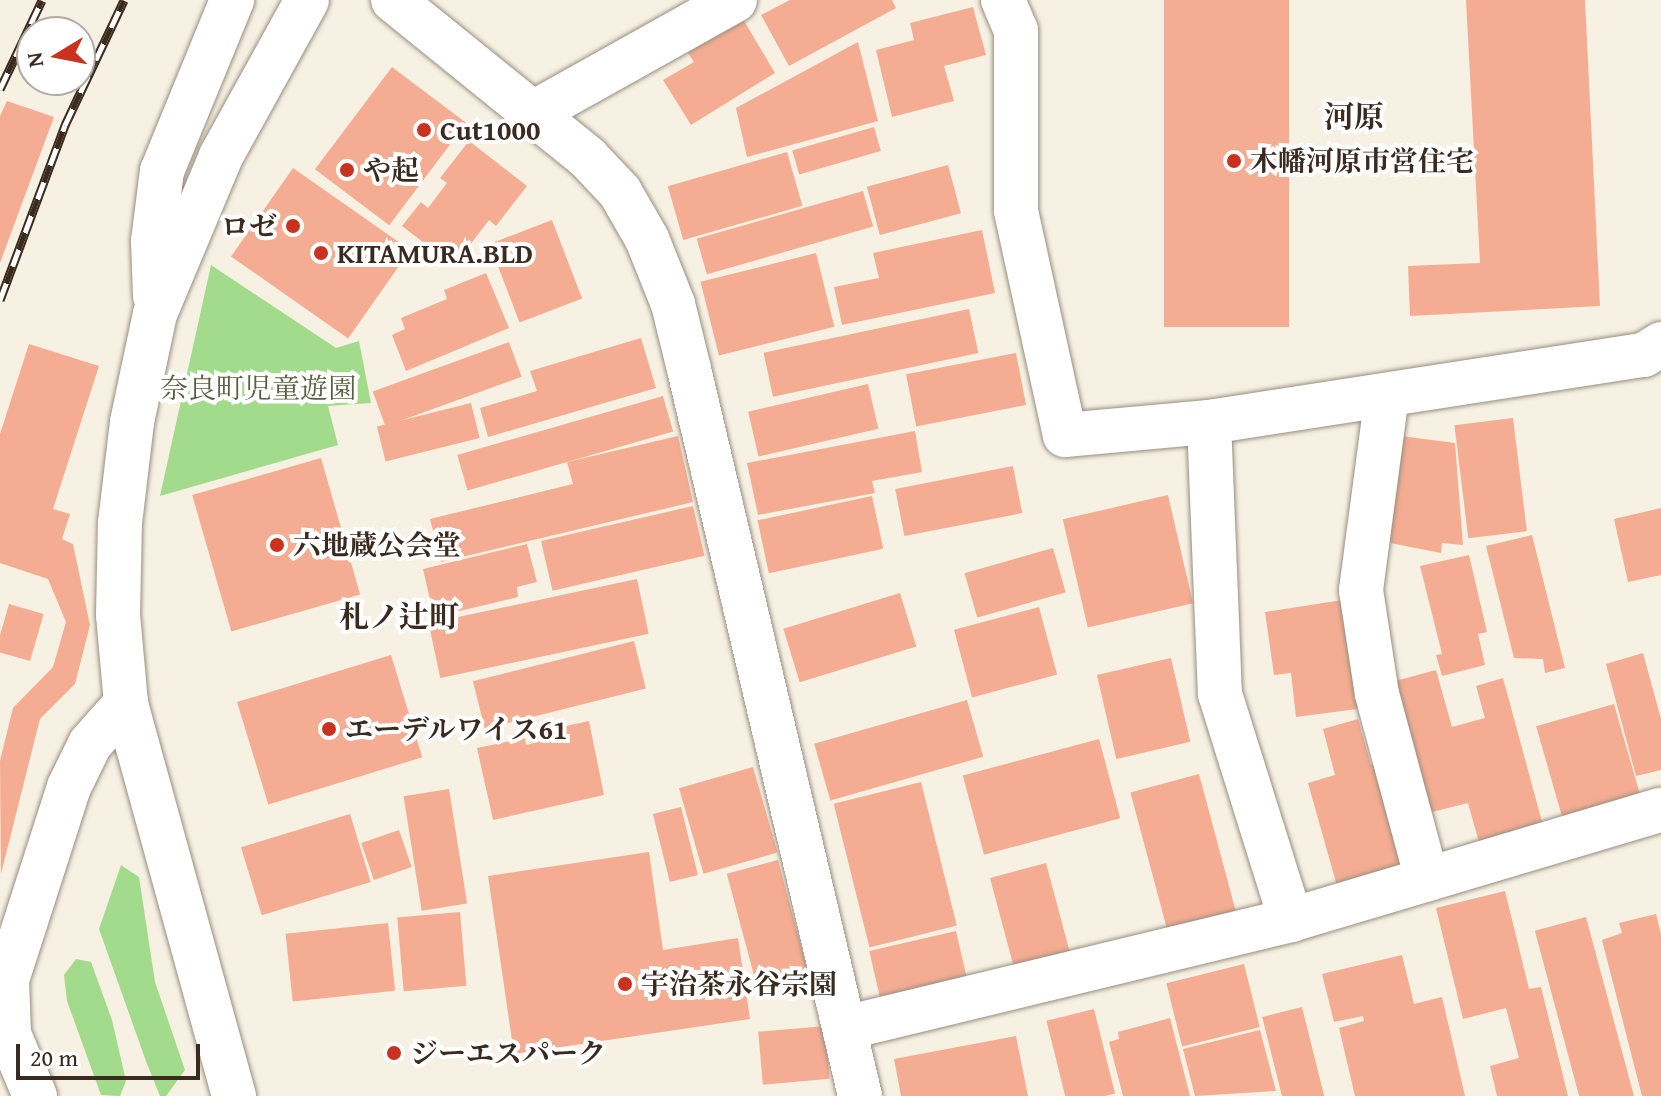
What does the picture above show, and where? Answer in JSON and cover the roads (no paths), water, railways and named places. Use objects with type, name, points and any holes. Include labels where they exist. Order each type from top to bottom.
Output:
[{"type":"street","points":[[155,314],[153,241],[162,171],[232,0]]},
{"type":"street","points":[[234,1096],[126,703],[118,615],[120,523],[132,422],[155,314],[221,156],[307,0]]},
{"type":"street","points":[[393,0],[535,112],[620,192],[647,239],[673,304],[860,1096]]},
{"type":"street","points":[[535,112],[735,0]]},
{"type":"street","points":[[1003,0],[1016,30],[1016,211],[1065,435],[1209,422],[1387,395],[1644,355],[1661,344]]},
{"type":"street","points":[[1387,395],[1361,590],[1374,680],[1427,879]]},
{"type":"street","points":[[1209,422],[1220,694],[1291,920]]},
{"type":"street","points":[[35,1096],[9,1034],[7,980],[69,787],[90,744],[126,703]]},
{"type":"street","points":[[845,1028],[1291,920],[1661,810]]},
{"type":"railway","points":[[0,89],[42,0]]},
{"type":"railway","points":[[0,300],[65,125],[124,0]]},
{"type":"place","name":"Cut1000","points":[[424,130]]},
{"type":"place","name":"木幡河原市営住宅","points":[[1234,161]]},
{"type":"place","name":"や起","points":[[347,170]]},
{"type":"place","name":"ロゼ","points":[[293,226]]},
{"type":"place","name":"KITAMURA.BLD","points":[[321,253]]},
{"type":"place","name":"六地蔵公会堂","points":[[277,545]]},
{"type":"place","name":"エーデルワイス61","points":[[329,729]]},
{"type":"place","name":"宇治茶永谷宗園","points":[[625,984]]},
{"type":"place","name":"ジーエスパーク","points":[[394,1053]]},
{"type":"district","name":"河原","points":[[1354,116]]},
{"type":"district","name":"札ノ辻町","points":[[399,616]]},
{"type":"park label","name":"奈良町児童遊園","points":[[258,388]]}]
